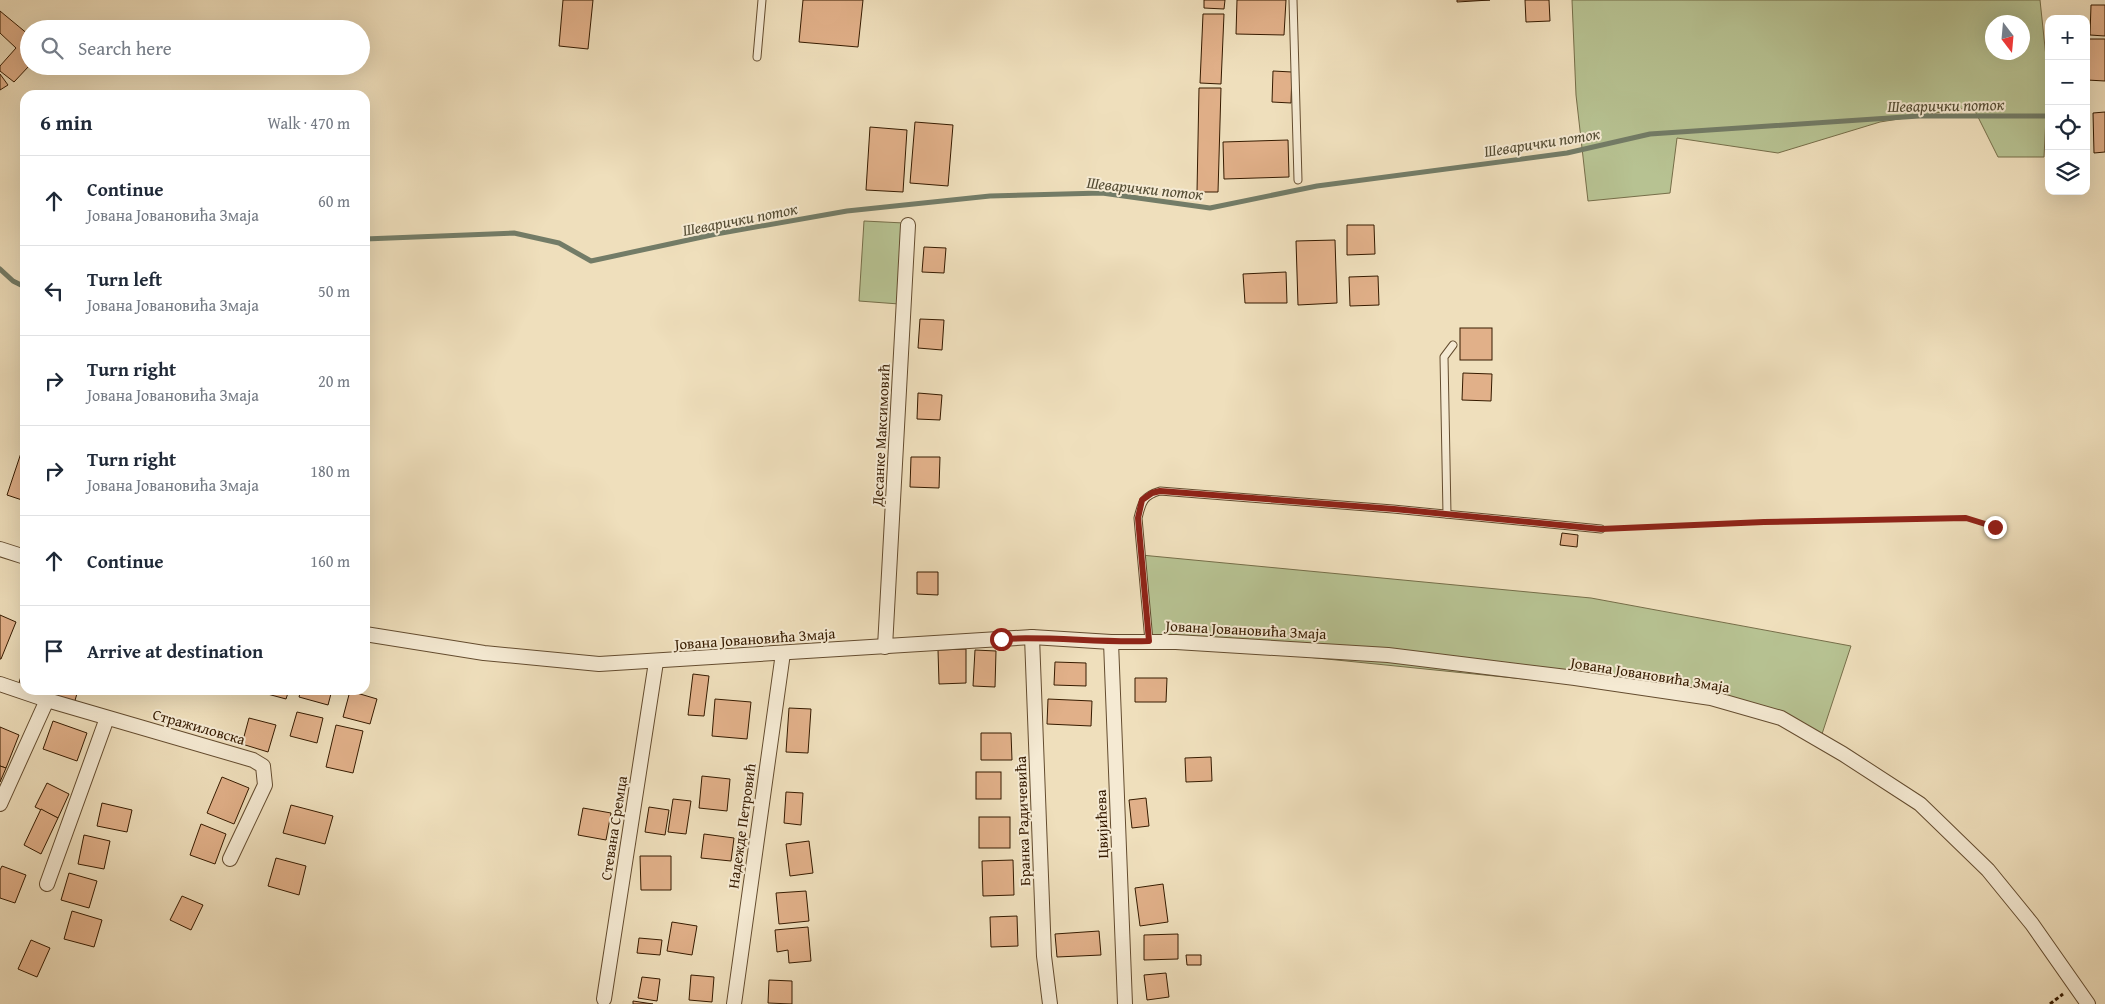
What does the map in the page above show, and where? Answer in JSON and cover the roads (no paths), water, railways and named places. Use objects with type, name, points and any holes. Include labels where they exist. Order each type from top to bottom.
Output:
[{"type":"street","name":"Десанке Максимовић","points":[[885,646],[908,225]]},
{"type":"street","points":[[0,549],[20,555]]},
{"type":"street","name":"Јована Јовановића Змаја","points":[[370,635],[475,651],[599,664],[656,662],[1032,637],[1111,642],[1149,641],[1398,656],[1575,678],[1711,698],[1781,718],[1843,754],[1920,804],[1994,878],[2032,924],[2088,1004]]},
{"type":"street","name":"Бранка Радичевића","points":[[1032,637],[1044,956],[1050,1004]]},
{"type":"street","name":"Цвијићева","points":[[1111,642],[1125,1004]]},
{"type":"street","name":"Надежде Петровић","points":[[734,1004],[783,654]]},
{"type":"street","name":"Стевана Сремца","points":[[604,999],[656,662]]},
{"type":"street","name":"Стражиловска","points":[[0,684],[20,691]]},
{"type":"street","name":"Стражиловска","points":[[32,695],[253,760],[263,766],[265,785],[230,859]]},
{"type":"street","points":[[0,804],[47,700]]},
{"type":"street","points":[[47,884],[107,718]]},
{"type":"lane","points":[[757,57],[762,0]]},
{"type":"lane","points":[[1293,0],[1298,180]]},
{"type":"lane","points":[[1447,514],[1444,357],[1453,345]]},
{"type":"lane","name":"Јована Јовановића Змаја","points":[[1149,641],[1138,518],[1142,500],[1152,493],[1160,491],[1447,514],[1601,529]]},
{"type":"waterway","name":"Шеварички поток","points":[[370,239],[514,233],[559,243],[591,261],[716,234],[847,211],[990,196],[1102,193],[1210,208],[1317,186],[1567,153],[1650,134],[1919,116],[2045,116]]},
{"type":"waterway","name":"Шеварички поток","points":[[0,269],[13,281],[20,284]]}]
